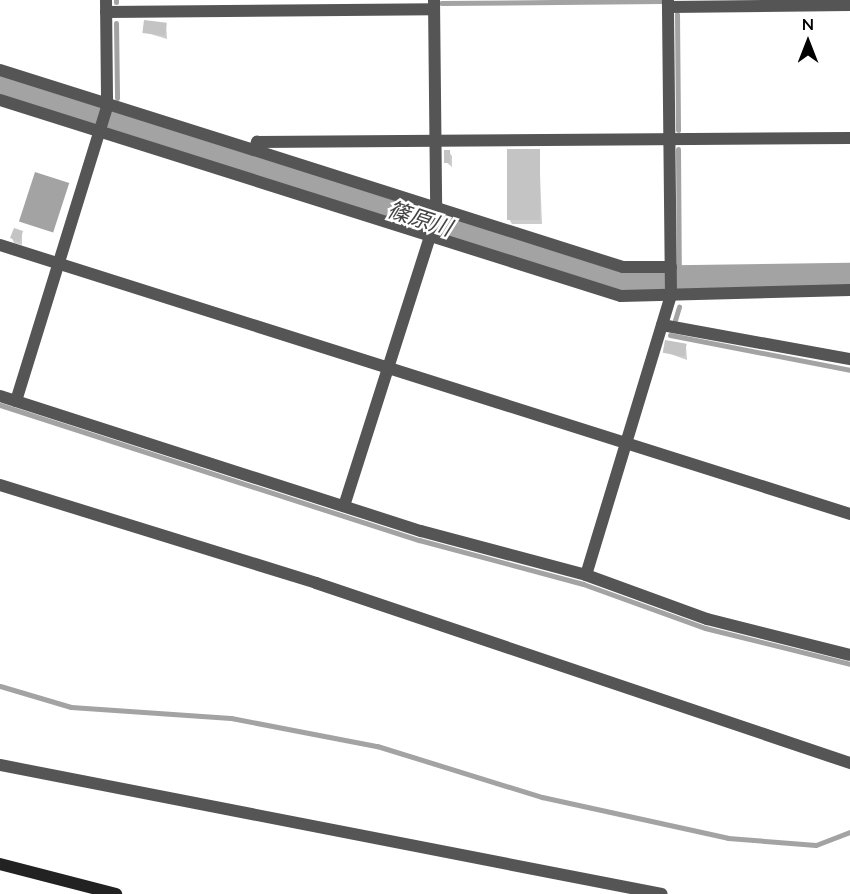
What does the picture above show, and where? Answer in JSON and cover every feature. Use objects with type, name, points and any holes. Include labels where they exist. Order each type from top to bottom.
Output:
[{"type":"street","points":[[586,575],[671,293],[668,3],[850,5]]},
{"type":"street","points":[[16,401],[107,106],[106,6],[434,4],[438,210],[344,506]]},
{"type":"street","points":[[0,70],[107,106],[623,267],[671,269]]},
{"type":"street","points":[[0,100],[101,129],[621,297],[671,293],[850,290]]},
{"type":"street","points":[[254,150],[257,142],[850,138]]},
{"type":"street","points":[[0,244],[850,514]]},
{"type":"street","points":[[662,325],[850,359]]},
{"type":"street","points":[[0,396],[344,506],[586,575],[784,642],[850,655]]},
{"type":"street","points":[[0,485],[316,583],[850,763]]},
{"type":"street","points":[[0,765],[662,894]]},
{"type":"street","points":[[0,864],[116,894]]},
{"type":"shaded area","points":[[35,172],[69,183],[53,233],[19,221]]},
{"type":"building","points":[[144,20],[167,23],[165,36],[142,33]]},
{"type":"building","points":[[507,149],[540,149],[540,220],[507,220]]},
{"type":"building","points":[[444,150],[450,150],[450,163],[444,163]]},
{"type":"building","points":[[14,228],[23,231],[20,242],[10,238]]},
{"type":"building","points":[[665,340],[687,344],[684,357],[663,353]]},
{"type":"waterway","points":[[441,3],[662,1]]},
{"type":"waterway","points":[[677,14],[678,130]]},
{"type":"waterway","points":[[116,23],[117,98]]},
{"type":"waterway","name":"篠原川","points":[[0,85],[621,282],[850,279]]},
{"type":"waterway","points":[[117,113],[117,122]]},
{"type":"waterway","points":[[678,149],[679,290]]},
{"type":"waterway","points":[[675,320],[679,307]]},
{"type":"waterway","points":[[670,335],[850,370]]},
{"type":"waterway","points":[[0,405],[419,540],[583,584],[705,628],[850,664]]},
{"type":"waterway","points":[[0,686],[71,707],[231,718],[377,746],[542,797],[728,838],[816,845],[850,832]]}]
